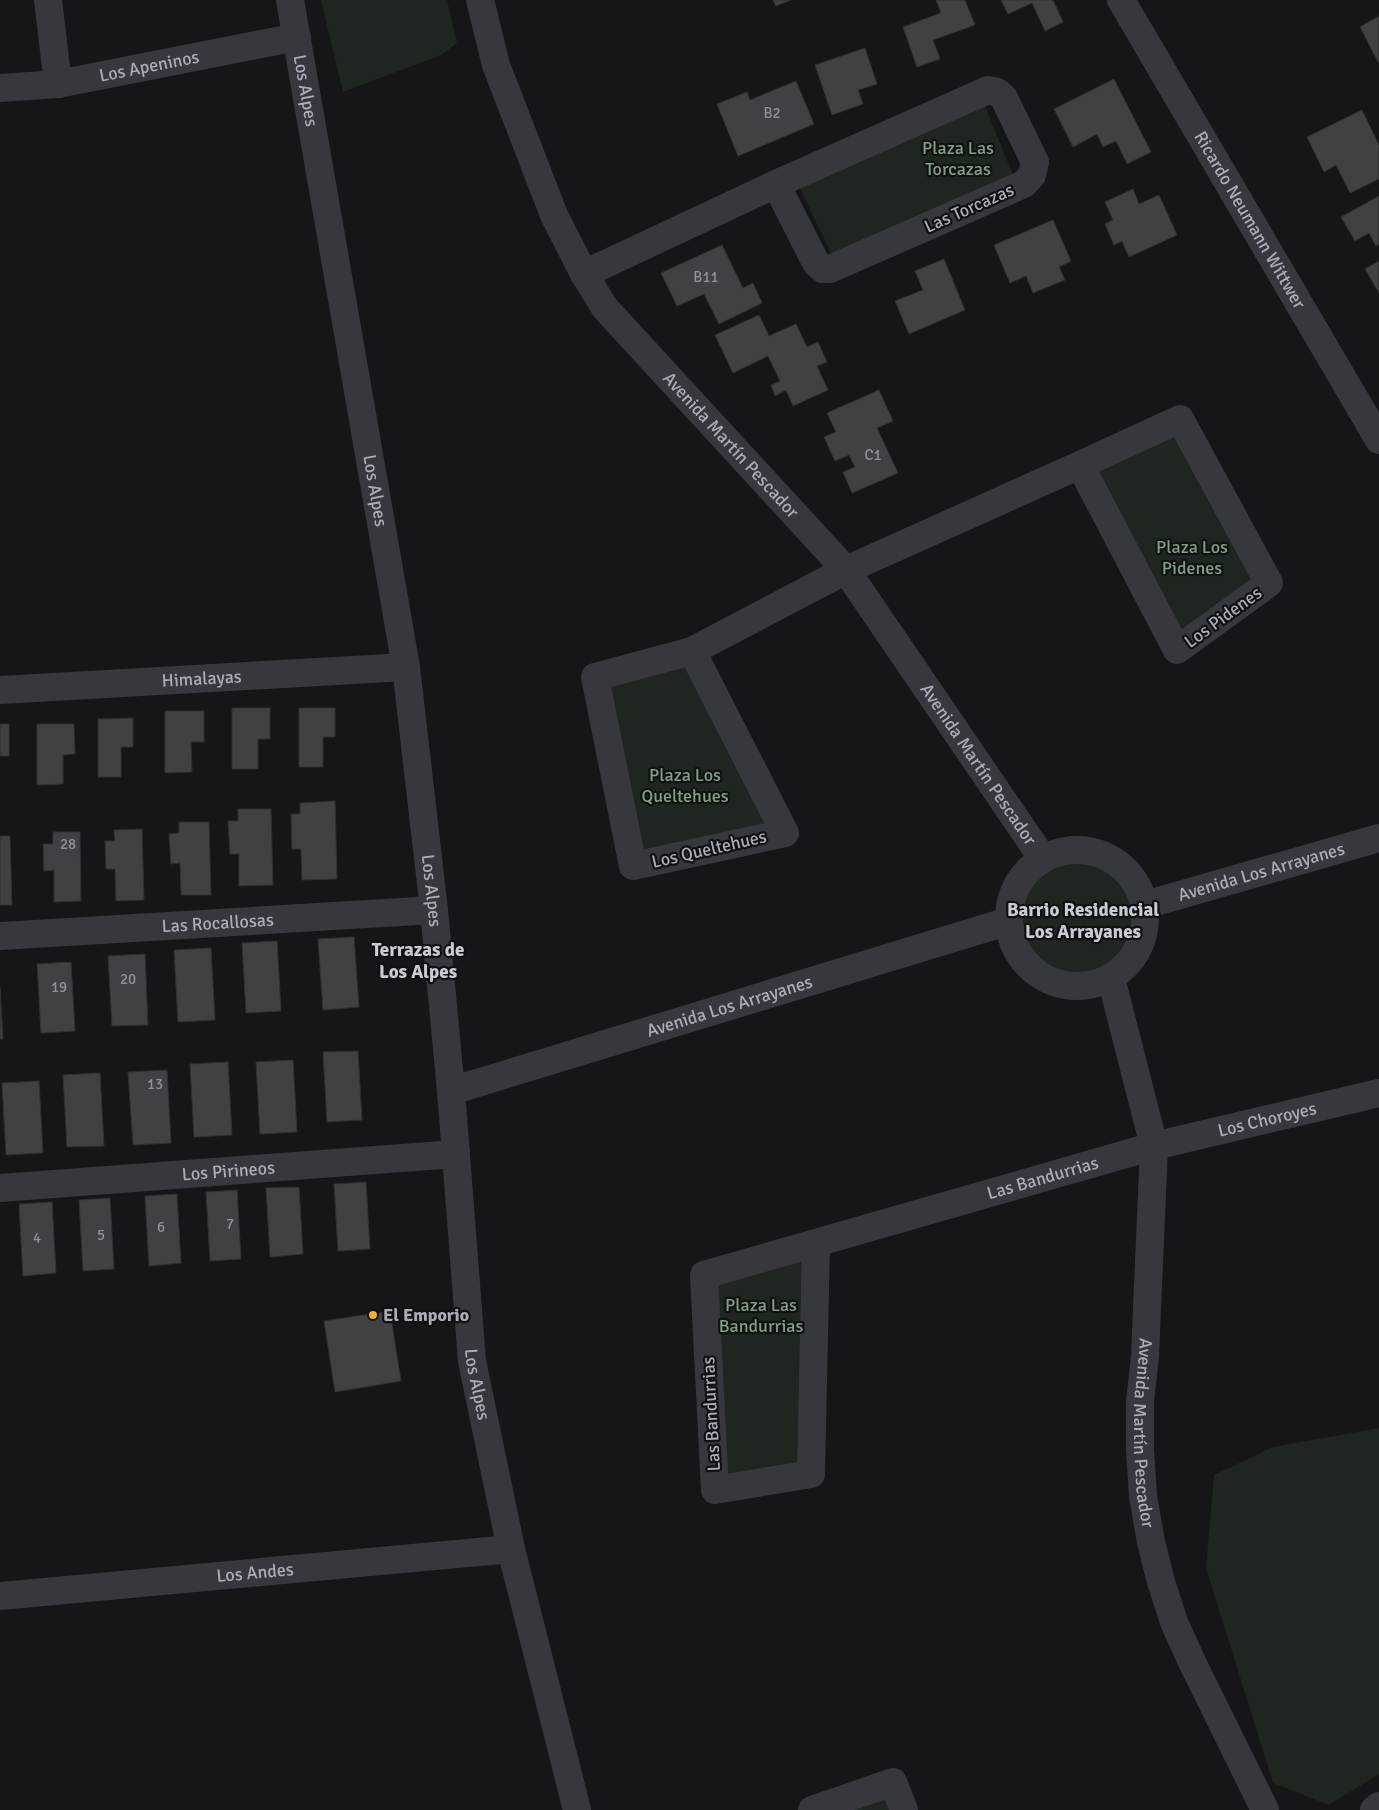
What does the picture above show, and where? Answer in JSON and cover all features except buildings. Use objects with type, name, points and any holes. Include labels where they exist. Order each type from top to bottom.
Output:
[{"type":"street","points":[[48,0],[58,84]]},
{"type":"street","name":"Los Alpes","points":[[290,0],[406,667],[434,910],[451,1091],[472,1361],[511,1549],[577,1810]]},
{"type":"street","name":"Avenida Martín Pescador","points":[[480,0],[496,65],[554,215],[584,274],[605,308],[846,570],[1043,859]]},
{"type":"street","name":"Ricardo Neumann Wittwer","points":[[1120,0],[1379,440]]},
{"type":"street","name":"Los Apeninos","points":[[0,88],[58,84],[297,37]]},
{"type":"street","name":"Las Torcazas","points":[[584,274],[776,184],[988,90],[997,92],[1004,98],[1035,162],[1032,175],[1024,184],[830,269],[823,268],[816,263],[776,184]]},
{"type":"street","name":"Los Pidenes","points":[[846,570],[1180,419],[1269,583],[1177,650],[1080,465]]},
{"type":"street","name":"Los Queltehues","points":[[692,652],[785,832],[633,866],[595,677],[692,652],[846,570]]},
{"type":"street","name":"Himalayas","points":[[0,690],[406,667]]},
{"type":"street","name":"Avenida Los Arrayanes","points":[[1144,905],[1379,838]]},
{"type":"street","name":"Avenida Martín Pescador","points":[[1069,851],[1093,852],[1115,861],[1132,878],[1144,905],[1145,928],[1142,942],[1130,962],[1111,978],[1090,985],[1067,986],[1052,982],[1032,969],[1017,951],[1009,921],[1012,898],[1025,874],[1043,859],[1069,851]]},
{"type":"street","name":"Las Rocallosas","points":[[0,936],[434,910]]},
{"type":"street","name":"Avenida Los Arrayanes","points":[[451,1091],[1009,921]]},
{"type":"street","name":"Avenida Martín Pescador","points":[[1111,978],[1154,1146],[1145,1356],[1140,1402],[1143,1496],[1151,1542],[1174,1622],[1265,1810]]},
{"type":"street","name":"Los Choroyes","points":[[1154,1146],[1379,1093]]},
{"type":"street","name":"Las Bandurrias","points":[[816,1243],[811,1474],[715,1490],[704,1276],[816,1243],[1154,1146]]},
{"type":"street","name":"Los Pirineos","points":[[0,1188],[456,1154]]},
{"type":"street","name":"Los Andes","points":[[0,1596],[511,1549]]},
{"type":"street","points":[[812,1810],[893,1782],[904,1810]]},
{"type":"street","points":[[1374,1810],[1379,1806]]},
{"type":"green space","points":[[321,0],[447,0],[457,43],[441,55],[343,92]]},
{"type":"green space","name":"Plaza Las Torcazas","points":[[983,101],[1015,180],[833,258],[798,184]]},
{"type":"green space","name":"Plaza Los Pidenes","points":[[1178,424],[1264,581],[1178,644],[1086,467]]},
{"type":"green space","name":"Plaza Los Queltehues","points":[[689,657],[778,829],[637,860],[601,681]]},
{"type":"green space","points":[[1077,855],[1101,860],[1121,874],[1135,894],[1140,918],[1135,942],[1121,962],[1101,976],[1077,981],[1053,976],[1033,962],[1019,942],[1014,918],[1019,894],[1033,874],[1053,860]]},
{"type":"green space","name":"Plaza Las Bandurrias","points":[[805,1257],[801,1465],[724,1477],[715,1283]]},
{"type":"green space","points":[[1379,1428],[1379,1774],[1329,1805],[1273,1783],[1206,1568],[1214,1475],[1273,1447]]},
{"type":"green space","points":[[891,1788],[899,1810],[835,1810]]},
{"type":"place","name":"El Emporio","points":[[373,1315]]},
{"type":"district","name":"Barrio Residencial Los Arrayanes","points":[[1083,921]]},
{"type":"district","name":"Terrazas de Los Alpes","points":[[418,961]]}]
